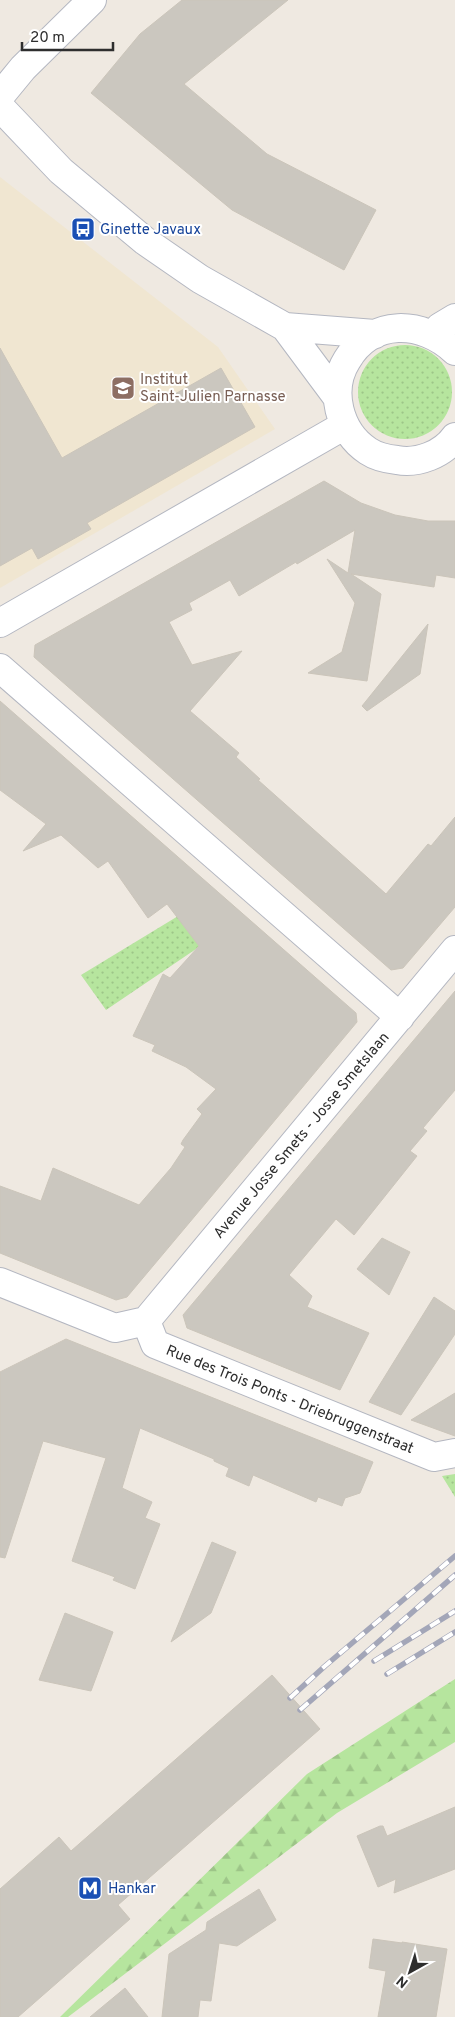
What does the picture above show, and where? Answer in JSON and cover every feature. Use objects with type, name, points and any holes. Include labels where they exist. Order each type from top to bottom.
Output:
[{"type":"street","points":[[0,96],[23,68],[92,0]]},
{"type":"street","points":[[0,107],[61,171],[145,241],[200,279],[286,327],[375,334]]},
{"type":"street","points":[[445,343],[440,327],[455,318]]},
{"type":"street","points":[[286,327],[337,397]]},
{"type":"street","points":[[445,343],[420,330],[390,329],[375,334],[359,345],[346,360],[339,378],[337,397],[339,412],[345,425],[355,440],[368,451],[384,458],[402,461],[419,460],[449,448]]},
{"type":"street","points":[[0,623],[345,425]]},
{"type":"street","points":[[0,668],[400,1017]]},
{"type":"street","name":"Avenue Josse Smets - Josse Smetslaan","points":[[146,1321],[455,950]]},
{"type":"street","points":[[0,1282],[115,1328],[146,1321]]},
{"type":"street","name":"Rue des Trois Ponts - Driebruggenstraat","points":[[146,1321],[155,1344],[434,1457],[455,1453]]},
{"type":"shaded area","name":"Institut Saint-Julien Parnasse","points":[[0,177],[218,347],[275,429],[0,588]]},
{"type":"green space","points":[[405,345],[423,349],[438,359],[448,374],[452,392],[448,410],[438,425],[423,435],[405,439],[387,435],[372,425],[362,410],[358,392],[362,374],[372,359],[387,349]]},
{"type":"green space","points":[[188,910],[212,932],[196,949],[106,1010],[81,975]]},
{"type":"green space","points":[[455,1474],[455,1497],[442,1476]]},
{"type":"green space","points":[[455,1679],[455,1742],[337,1813],[68,2017],[60,2017],[307,1774]]},
{"type":"building","points":[[182,0],[288,0],[184,84],[267,154],[376,210],[344,270],[232,210],[91,93],[140,34]]},
{"type":"building","points":[[0,348],[62,458],[221,368],[255,427],[87,523],[91,529],[38,559],[32,548],[0,566]]},
{"type":"building","points":[[324,481],[361,503],[395,515],[428,521],[455,521],[455,578],[436,575],[434,587],[351,574],[381,594],[367,681],[308,673],[342,652],[355,603],[327,559],[348,573],[355,530],[239,596],[230,580],[189,603],[192,610],[169,622],[192,665],[242,651],[190,711],[239,753],[236,757],[260,779],[258,780],[386,894],[428,844],[431,846],[455,817],[455,907],[403,968],[391,970],[34,657],[35,645]]},
{"type":"building","points":[[428,624],[420,674],[367,711],[362,706]]},
{"type":"building","points":[[0,701],[356,1013],[357,1022],[200,1210],[127,1297],[116,1300],[0,1253],[0,1186],[41,1201],[53,1168],[139,1205],[171,1168],[185,1147],[181,1144],[183,1140],[202,1114],[197,1109],[216,1089],[186,1067],[152,1051],[155,1045],[133,1036],[163,974],[170,978],[199,946],[167,904],[148,918],[108,861],[98,868],[61,835],[23,851],[46,824],[0,790]]},
{"type":"building","points":[[455,991],[455,1090],[423,1128],[427,1131],[410,1151],[417,1156],[354,1235],[336,1219],[289,1275],[312,1296],[307,1307],[369,1333],[340,1390],[187,1328],[183,1315]]},
{"type":"building","points":[[382,1238],[410,1252],[389,1295],[357,1269]]},
{"type":"building","points":[[434,1297],[455,1311],[455,1334],[401,1415],[369,1402]]},
{"type":"building","points":[[66,1339],[373,1462],[360,1493],[345,1498],[342,1506],[318,1497],[316,1502],[253,1475],[249,1486],[226,1476],[229,1468],[214,1461],[214,1459],[140,1428],[122,1488],[152,1502],[145,1518],[160,1524],[135,1589],[113,1580],[115,1577],[72,1561],[106,1458],[43,1441],[5,1558],[0,1557],[0,1372]]},
{"type":"building","points":[[455,1393],[455,1436],[411,1420]]},
{"type":"building","points":[[212,1542],[236,1552],[211,1613],[171,1642]]},
{"type":"building","points":[[65,1613],[113,1632],[91,1691],[39,1680]]},
{"type":"building","points":[[272,1675],[320,1729],[118,1905],[130,1919],[18,2017],[0,2017],[0,1889],[59,1837],[71,1851]]},
{"type":"building","points":[[455,1807],[455,1869],[394,1893],[396,1879],[378,1887],[357,1836],[383,1826],[387,1836]]},
{"type":"building","points":[[259,1889],[276,1920],[237,1946],[219,1943],[211,2001],[200,2000],[198,2017],[162,2017],[169,1954],[206,1930],[207,1922]]},
{"type":"building","points":[[373,1939],[447,1949],[436,2017],[378,2017],[386,1971],[369,1968]]},
{"type":"building","points":[[125,1988],[148,2017],[90,2017]]},
{"type":"railway","points":[[290,1698],[455,1556]]},
{"type":"railway","points":[[300,1710],[455,1575]]},
{"type":"railway","points":[[374,1661],[455,1611]]},
{"type":"railway","points":[[387,1674],[455,1632]]},
{"type":"place","name":"Ginette Javaux","points":[[83,229]]},
{"type":"place","name":"Institut Saint-Julien Parnasse","points":[[123,388]]},
{"type":"place","name":"Hankar","points":[[90,1888]]}]
